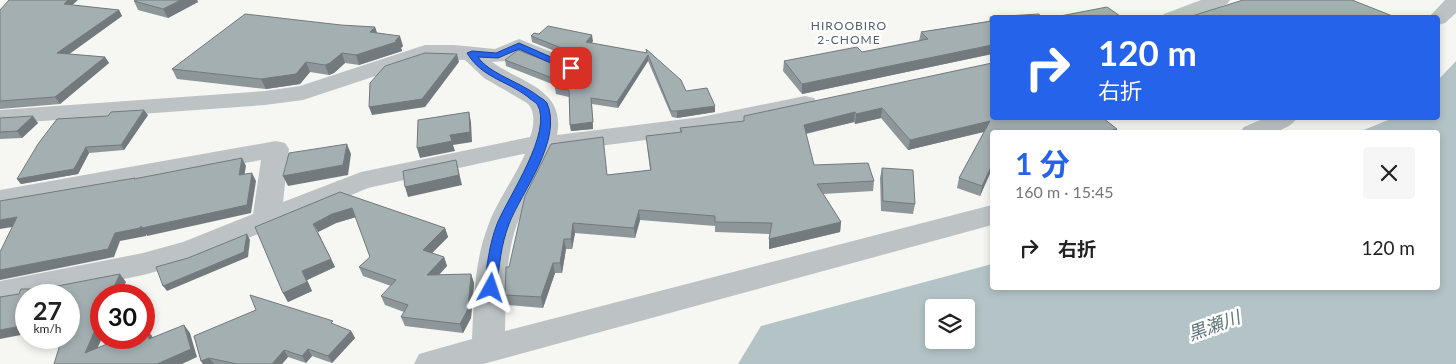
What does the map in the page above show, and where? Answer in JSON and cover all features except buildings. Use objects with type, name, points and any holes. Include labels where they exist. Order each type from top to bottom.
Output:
[{"type":"street","points":[[1179,15],[1220,0]]},
{"type":"street","points":[[1440,16],[1456,1]]},
{"type":"street","points":[[0,117],[265,98],[303,93],[425,52],[472,53],[498,56],[519,46],[571,68]]},
{"type":"street","points":[[472,53],[477,63],[485,70],[523,88],[542,103],[546,121],[542,145],[503,224],[494,254],[488,349]]},
{"type":"street","points":[[0,293],[143,264],[191,252],[361,181],[523,146],[701,125],[826,99]]},
{"type":"street","points":[[1258,130],[1280,120]]},
{"type":"street","points":[[0,199],[276,149],[267,220]]},
{"type":"street","points":[[430,364],[990,216]]},
{"type":"water","name":"黒瀬川","points":[[1456,61],[1456,364],[738,364],[761,326],[990,265],[990,290],[1440,290],[1440,130],[1364,130],[1388,120],[1440,120],[1440,78]]},
{"type":"district","name":"HIROOBIRO 2-CHOME","points":[[849,33]]},
{"type":"route","points":[[491,288],[494,254],[503,224],[542,145],[546,121],[542,103],[523,88],[485,70],[477,63],[472,53],[498,56],[519,46],[571,68]]}]
